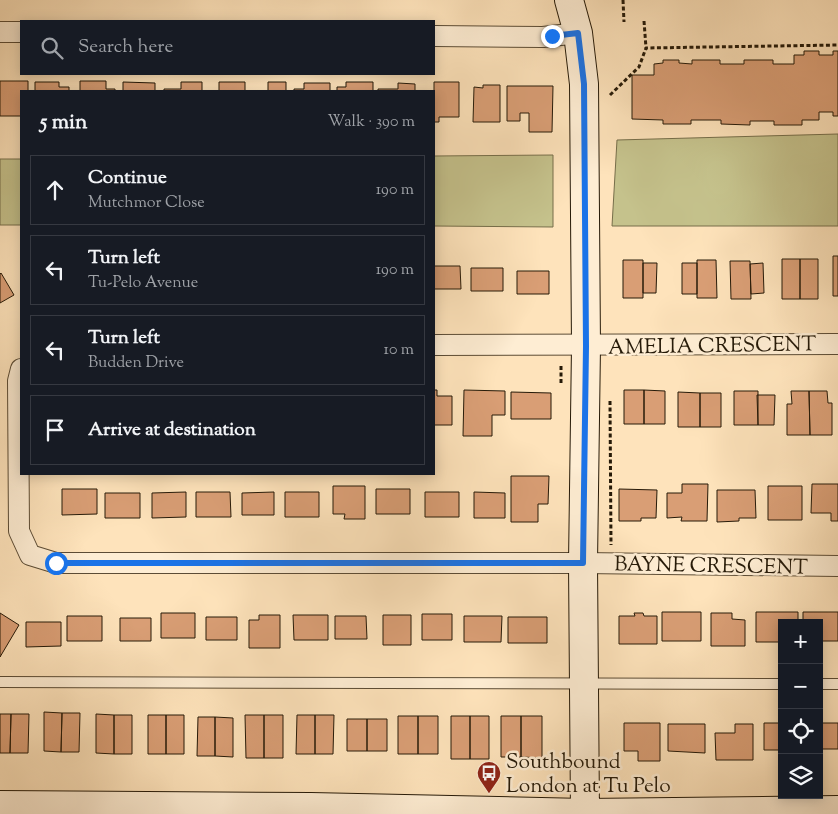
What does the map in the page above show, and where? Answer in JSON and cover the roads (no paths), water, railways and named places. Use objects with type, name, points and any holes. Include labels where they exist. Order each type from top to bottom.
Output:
[{"type":"street","points":[[569,0],[578,33],[584,84],[586,346],[583,563],[585,814]]},
{"type":"street","points":[[0,32],[20,32]]},
{"type":"street","points":[[435,36],[543,37],[578,33]]},
{"type":"street","name":"AMELIA CRESCENT","points":[[435,345],[838,344]]},
{"type":"street","name":"BAYNE CRESCENT","points":[[20,373],[18,381],[19,532],[30,554],[56,563],[583,563],[838,566]]},
{"type":"street","points":[[0,805],[51,810],[311,810],[585,814],[838,810]]},
{"type":"lane","points":[[0,682],[778,684]]},
{"type":"lane","points":[[823,684],[838,684]]},
{"type":"place","name":"Southbound London at Tu Pelo","points":[[489,794]]}]
